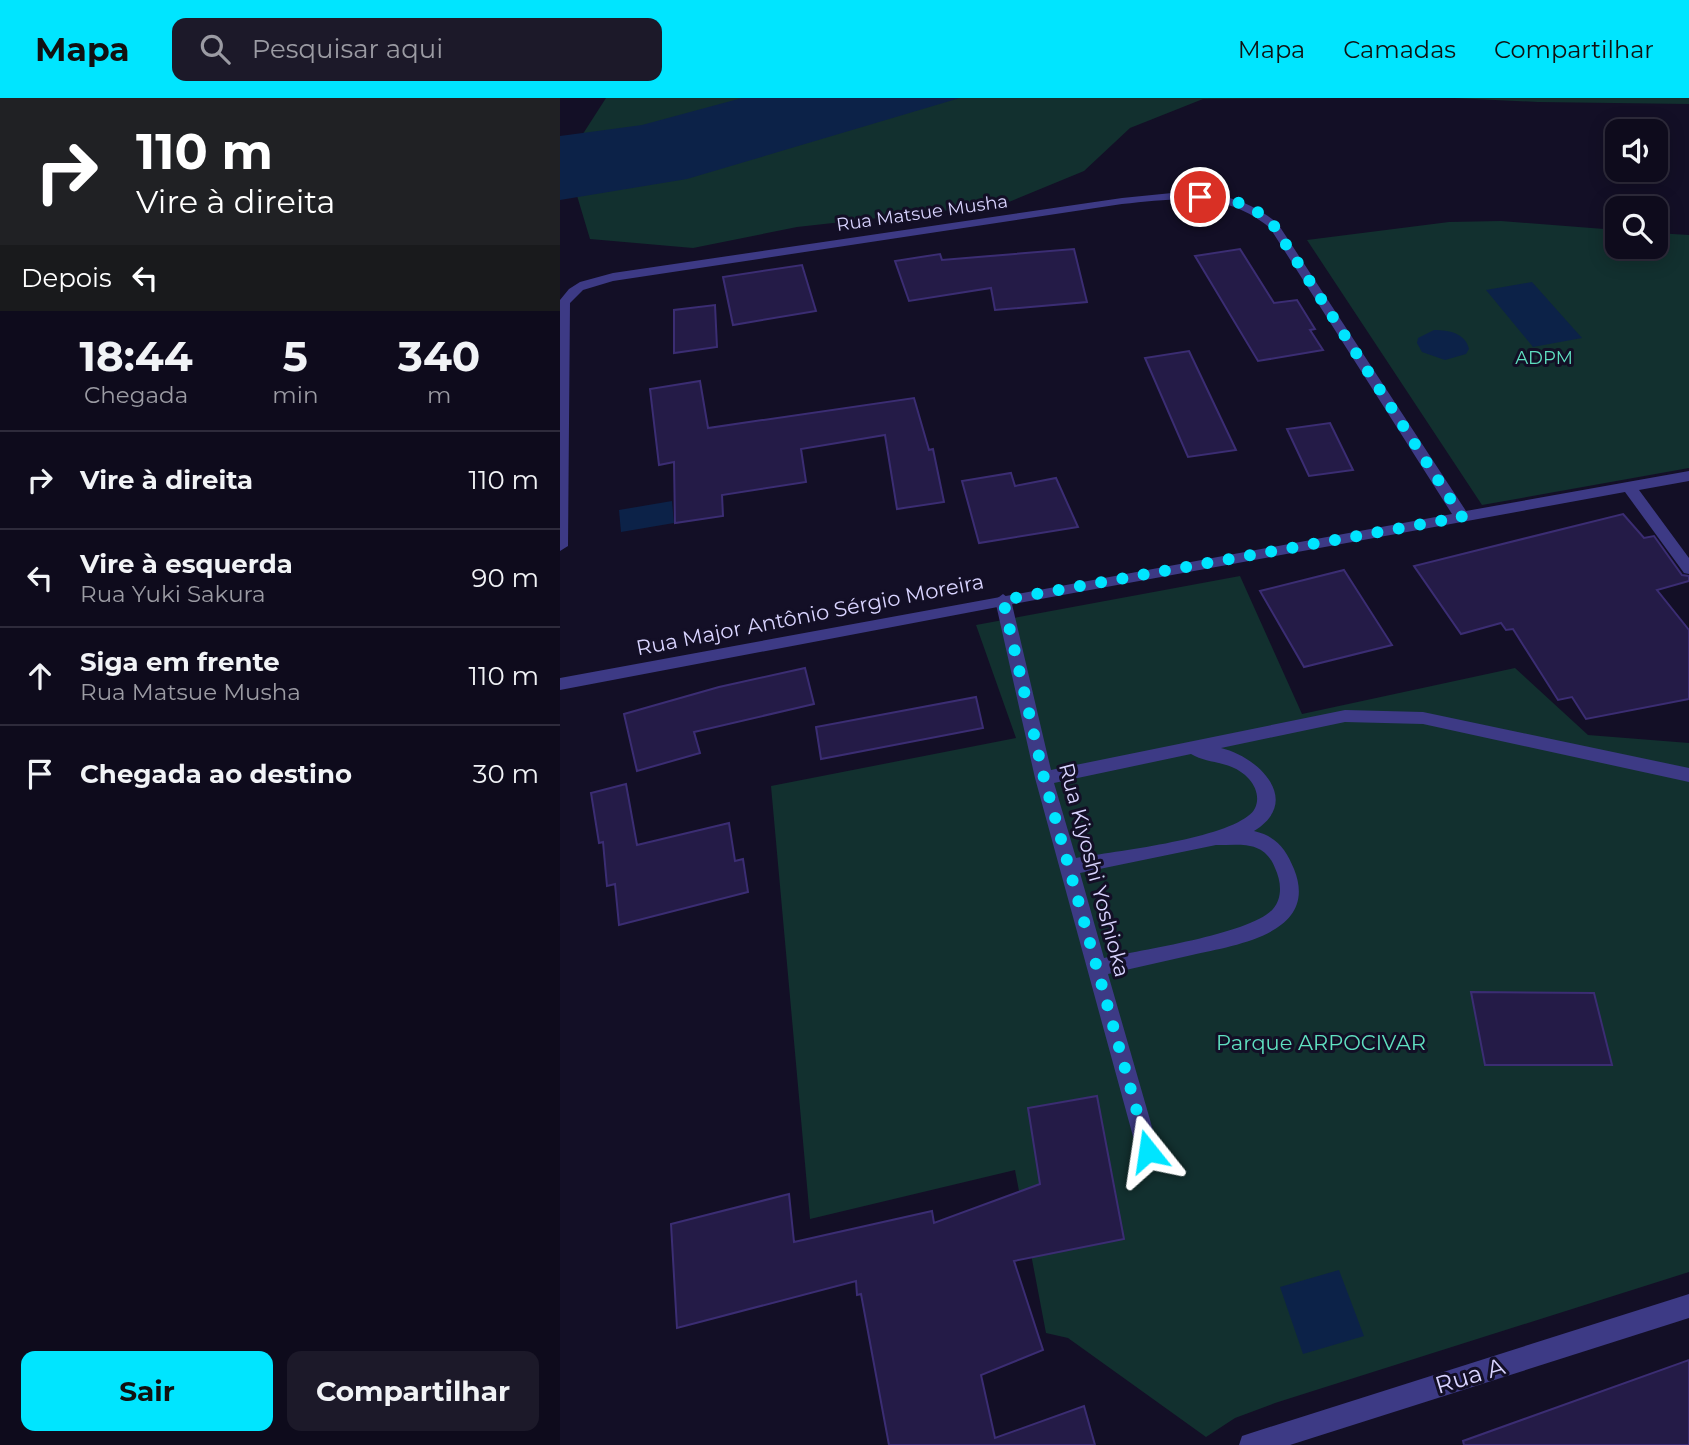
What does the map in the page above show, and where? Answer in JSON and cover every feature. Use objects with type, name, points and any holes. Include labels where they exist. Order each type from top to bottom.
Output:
[{"type":"street","name":"Rua Matsue Musha","points":[[560,547],[564,303],[569,293],[577,287],[612,276],[1144,199],[1219,197],[1235,201],[1267,218],[1282,236],[1462,517]]},
{"type":"street","name":"Rua Major Antônio Sérgio Moreira","points":[[560,684],[1003,600],[1689,476]]},
{"type":"street","points":[[1629,487],[1689,569]]},
{"type":"street","name":"Rua Kiyoshi Yoshioka","points":[[1003,600],[1044,778],[1148,1151]]},
{"type":"street","points":[[1044,778],[1345,716],[1386,715],[1423,718],[1689,775]]},
{"type":"street","points":[[1184,750],[1229,756],[1255,772],[1265,788],[1267,798],[1264,810],[1254,822],[1217,838]]},
{"type":"street","points":[[1069,867],[1217,838],[1249,837],[1271,846],[1287,872],[1291,888],[1289,904],[1267,927],[1252,933],[1097,968]]},
{"type":"street","name":"Rua A","points":[[1251,1445],[1689,1306]]},
{"type":"green space","points":[[606,98],[1350,98],[1203,99],[1130,128],[1084,171],[1004,204],[797,227],[693,248],[590,239],[575,189],[579,140]]},
{"type":"green space","points":[[1454,98],[1689,98],[1689,104],[1538,102]]},
{"type":"green space","name":"ADPM","points":[[1501,221],[1605,229],[1605,259],[1668,259],[1668,234],[1689,235],[1689,468],[1482,505],[1307,240],[1449,222]]},
{"type":"green space","name":"Parque ARPOCIVAR","points":[[1240,576],[1302,714],[1515,668],[1588,735],[1689,743],[1689,1272],[1275,1403],[1235,1418],[1206,1437],[1068,1338],[1046,1333],[1015,1170],[810,1219],[771,786],[1016,738],[976,625]]},
{"type":"water","points":[[742,98],[960,98],[687,179],[560,200],[560,136],[642,125]]},
{"type":"water","points":[[1532,282],[1582,338],[1533,347],[1486,290]]},
{"type":"water","points":[[1434,330],[1451,332],[1464,339],[1469,349],[1466,354],[1445,360],[1422,352],[1417,343],[1418,338]]},
{"type":"water","points":[[672,501],[674,523],[621,532],[619,510]]},
{"type":"water","points":[[1339,1270],[1364,1336],[1303,1354],[1280,1287]]},
{"type":"building","points":[[1074,249],[1087,302],[995,310],[991,288],[909,301],[895,261],[940,254],[942,260]]},
{"type":"building","points":[[1240,249],[1274,303],[1297,300],[1315,329],[1310,330],[1323,350],[1258,361],[1195,256]]},
{"type":"building","points":[[802,265],[816,311],[733,325],[723,277]]},
{"type":"building","points":[[715,305],[717,347],[674,353],[674,310]]},
{"type":"building","points":[[1189,351],[1236,450],[1188,457],[1145,358]]},
{"type":"building","points":[[700,381],[708,428],[914,398],[929,450],[933,449],[944,502],[897,509],[885,435],[801,449],[806,482],[722,495],[723,516],[675,523],[674,462],[659,465],[650,389]]},
{"type":"building","points":[[1330,423],[1353,470],[1309,476],[1287,429]]},
{"type":"building","points":[[1011,473],[1015,486],[1056,478],[1078,527],[979,543],[962,481]]},
{"type":"building","points":[[1623,514],[1644,538],[1654,536],[1682,575],[1689,576],[1689,581],[1657,590],[1689,630],[1689,699],[1586,719],[1572,697],[1558,700],[1513,629],[1506,630],[1501,623],[1461,634],[1414,566]]},
{"type":"building","points":[[1344,570],[1392,645],[1304,667],[1260,591]]},
{"type":"building","points":[[805,668],[814,704],[694,732],[700,753],[637,771],[624,714],[719,687]]},
{"type":"building","points":[[976,697],[983,728],[821,759],[816,727]]},
{"type":"building","points":[[626,784],[637,845],[729,823],[735,861],[743,859],[748,892],[619,925],[615,884],[607,886],[603,842],[599,843],[591,793]]},
{"type":"building","points":[[1471,992],[1594,993],[1612,1065],[1485,1065]]},
{"type":"building","points":[[1097,1096],[1124,1239],[1014,1261],[1043,1350],[981,1375],[995,1438],[1084,1406],[1095,1445],[889,1445],[861,1294],[857,1295],[856,1281],[677,1328],[671,1224],[789,1194],[794,1242],[932,1211],[934,1223],[1040,1184],[1028,1108]]},
{"type":"building","points":[[1689,1360],[1689,1445],[1464,1445],[1463,1441]]},
{"type":"route","points":[[1148,1151],[1044,778],[1003,600],[1462,517],[1274,226],[1267,218],[1235,201],[1219,197],[1200,197]]}]
